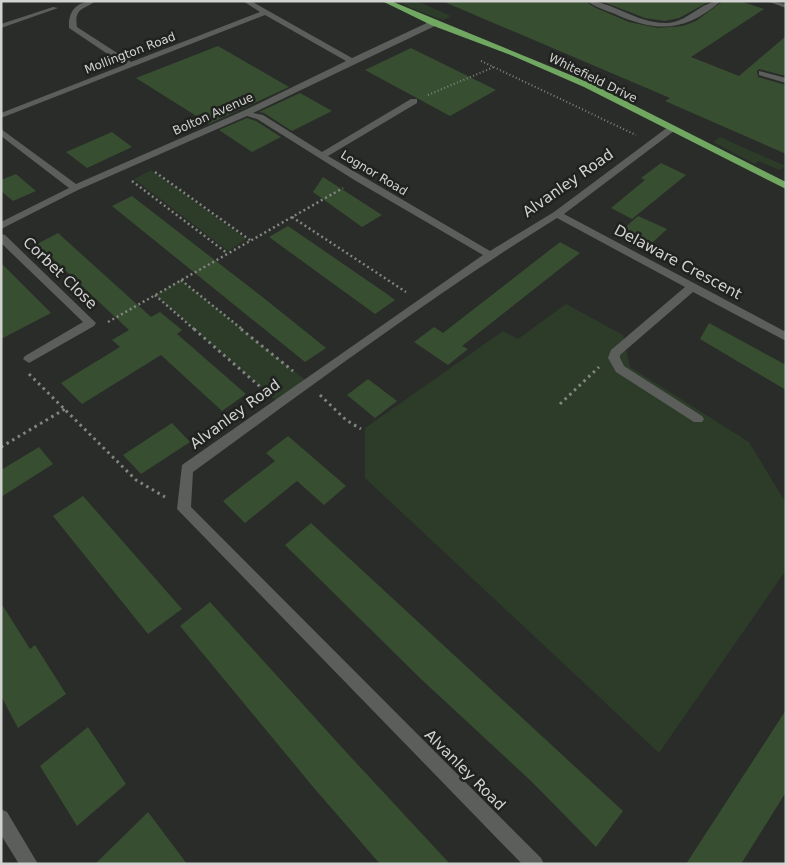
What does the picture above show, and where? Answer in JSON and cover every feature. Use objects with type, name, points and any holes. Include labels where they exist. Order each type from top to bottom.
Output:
[{"type":"main road","name":"Whitefield Drive","points":[[385,1],[587,85],[786,186]]},
{"type":"street","points":[[93,1],[76,8],[71,17],[72,28],[130,64]]},
{"type":"street","points":[[246,1],[352,61]]},
{"type":"street","points":[[590,1],[652,25],[665,26],[679,24],[718,1]]},
{"type":"street","points":[[772,1],[786,6]]},
{"type":"street","points":[[1,26],[55,8]]},
{"type":"street","name":"Mollington Road","points":[[1,116],[266,12]]},
{"type":"street","name":"Bolton Avenue","points":[[1,226],[76,188],[246,113],[434,23]]},
{"type":"street","points":[[762,73],[784,78]]},
{"type":"street","points":[[322,156],[414,101]]},
{"type":"street","name":"Lognor Road","points":[[246,113],[260,117],[360,179],[490,254]]},
{"type":"street","name":"Alvanley Road","points":[[535,864],[184,509],[187,469],[490,254],[556,214],[671,129]]},
{"type":"street","points":[[1,132],[76,188]]},
{"type":"street","name":"Delaware Crescent","points":[[556,214],[786,337]]},
{"type":"street","name":"Corbet Close","points":[[1,237],[90,323],[29,359]]},
{"type":"street","points":[[692,286],[615,353],[615,362],[620,368],[698,419]]},
{"type":"street","points":[[1,818],[29,864]]},
{"type":"path","points":[[477,59],[652,142]]},
{"type":"path","points":[[414,101],[494,67]]},
{"type":"path","points":[[151,169],[250,240]]},
{"type":"path","points":[[129,179],[227,253]]},
{"type":"path","points":[[90,323],[108,322],[360,179]]},
{"type":"path","points":[[292,217],[421,302]]},
{"type":"path","points":[[181,280],[308,382],[346,420],[361,429]]},
{"type":"path","points":[[155,295],[279,403]]},
{"type":"path","points":[[560,404],[615,353]]},
{"type":"path","points":[[29,359],[22,368],[136,480],[184,509]]},
{"type":"path","points":[[1,448],[64,409]]},
{"type":"green space","points":[[399,1],[417,1],[451,16],[443,20],[411,8]]},
{"type":"green space","points":[[720,137],[785,166],[780,170],[758,161],[755,164],[713,142]]},
{"type":"green space","points":[[151,170],[246,239],[228,251],[134,179]]},
{"type":"green space","points":[[181,280],[308,382],[279,403],[155,295]]},
{"type":"green space","points":[[566,304],[623,335],[630,367],[749,442],[786,503],[786,570],[659,753],[365,478],[365,428],[503,331],[518,339]]},
{"type":"building","points":[[442,1],[585,1],[596,8],[629,22],[658,28],[683,26],[696,21],[723,1],[740,1],[764,9],[691,57],[739,76],[786,36],[786,76],[759,69],[757,71],[758,77],[786,85],[786,154],[665,101],[670,98]]},
{"type":"building","points":[[601,1],[710,1],[679,18],[665,21],[645,18]]},
{"type":"building","points":[[218,46],[289,87],[209,124],[136,78]]},
{"type":"building","points":[[411,48],[496,90],[450,116],[365,70]]},
{"type":"building","points":[[300,93],[332,111],[292,131],[264,113],[259,112]]},
{"type":"building","points":[[247,118],[256,121],[281,137],[252,152],[219,130]]},
{"type":"building","points":[[112,132],[132,147],[87,168],[66,152]]},
{"type":"building","points":[[661,163],[686,175],[632,219],[611,208],[645,180],[641,178]]},
{"type":"building","points":[[16,174],[36,191],[13,201],[1,191],[1,180]]},
{"type":"building","points":[[323,177],[382,215],[362,227],[313,192]]},
{"type":"building","points":[[132,196],[326,348],[305,362],[112,206]]},
{"type":"building","points":[[638,216],[667,229],[650,245],[621,231]]},
{"type":"building","points":[[288,226],[395,300],[375,314],[269,237]]},
{"type":"building","points":[[58,233],[151,317],[160,312],[182,330],[177,334],[246,394],[222,411],[161,355],[82,404],[61,383],[120,347],[112,340],[129,330],[37,244]]},
{"type":"building","points":[[560,242],[580,253],[462,346],[468,349],[448,365],[414,342],[434,327],[443,333]]},
{"type":"building","points":[[1,263],[51,313],[1,339]]},
{"type":"building","points":[[709,323],[786,365],[786,390],[700,339]]},
{"type":"building","points":[[368,379],[397,401],[375,418],[347,395]]},
{"type":"building","points":[[172,423],[190,442],[141,474],[123,455]]},
{"type":"building","points":[[288,436],[346,486],[324,505],[297,481],[245,523],[223,501],[275,461],[266,453]]},
{"type":"building","points":[[39,447],[53,464],[1,497],[1,470]]},
{"type":"building","points":[[83,496],[182,609],[148,634],[53,516]]},
{"type":"building","points":[[311,523],[623,811],[596,847],[532,782],[421,679],[285,545]]},
{"type":"building","points":[[210,602],[450,864],[380,864],[314,788],[180,626]]},
{"type":"building","points":[[1,603],[30,649],[35,645],[66,694],[18,728],[1,696]]},
{"type":"building","points":[[786,710],[786,792],[741,864],[686,864]]},
{"type":"building","points":[[88,727],[126,784],[77,826],[40,766]]},
{"type":"building","points":[[148,812],[187,864],[95,864],[138,822]]}]
